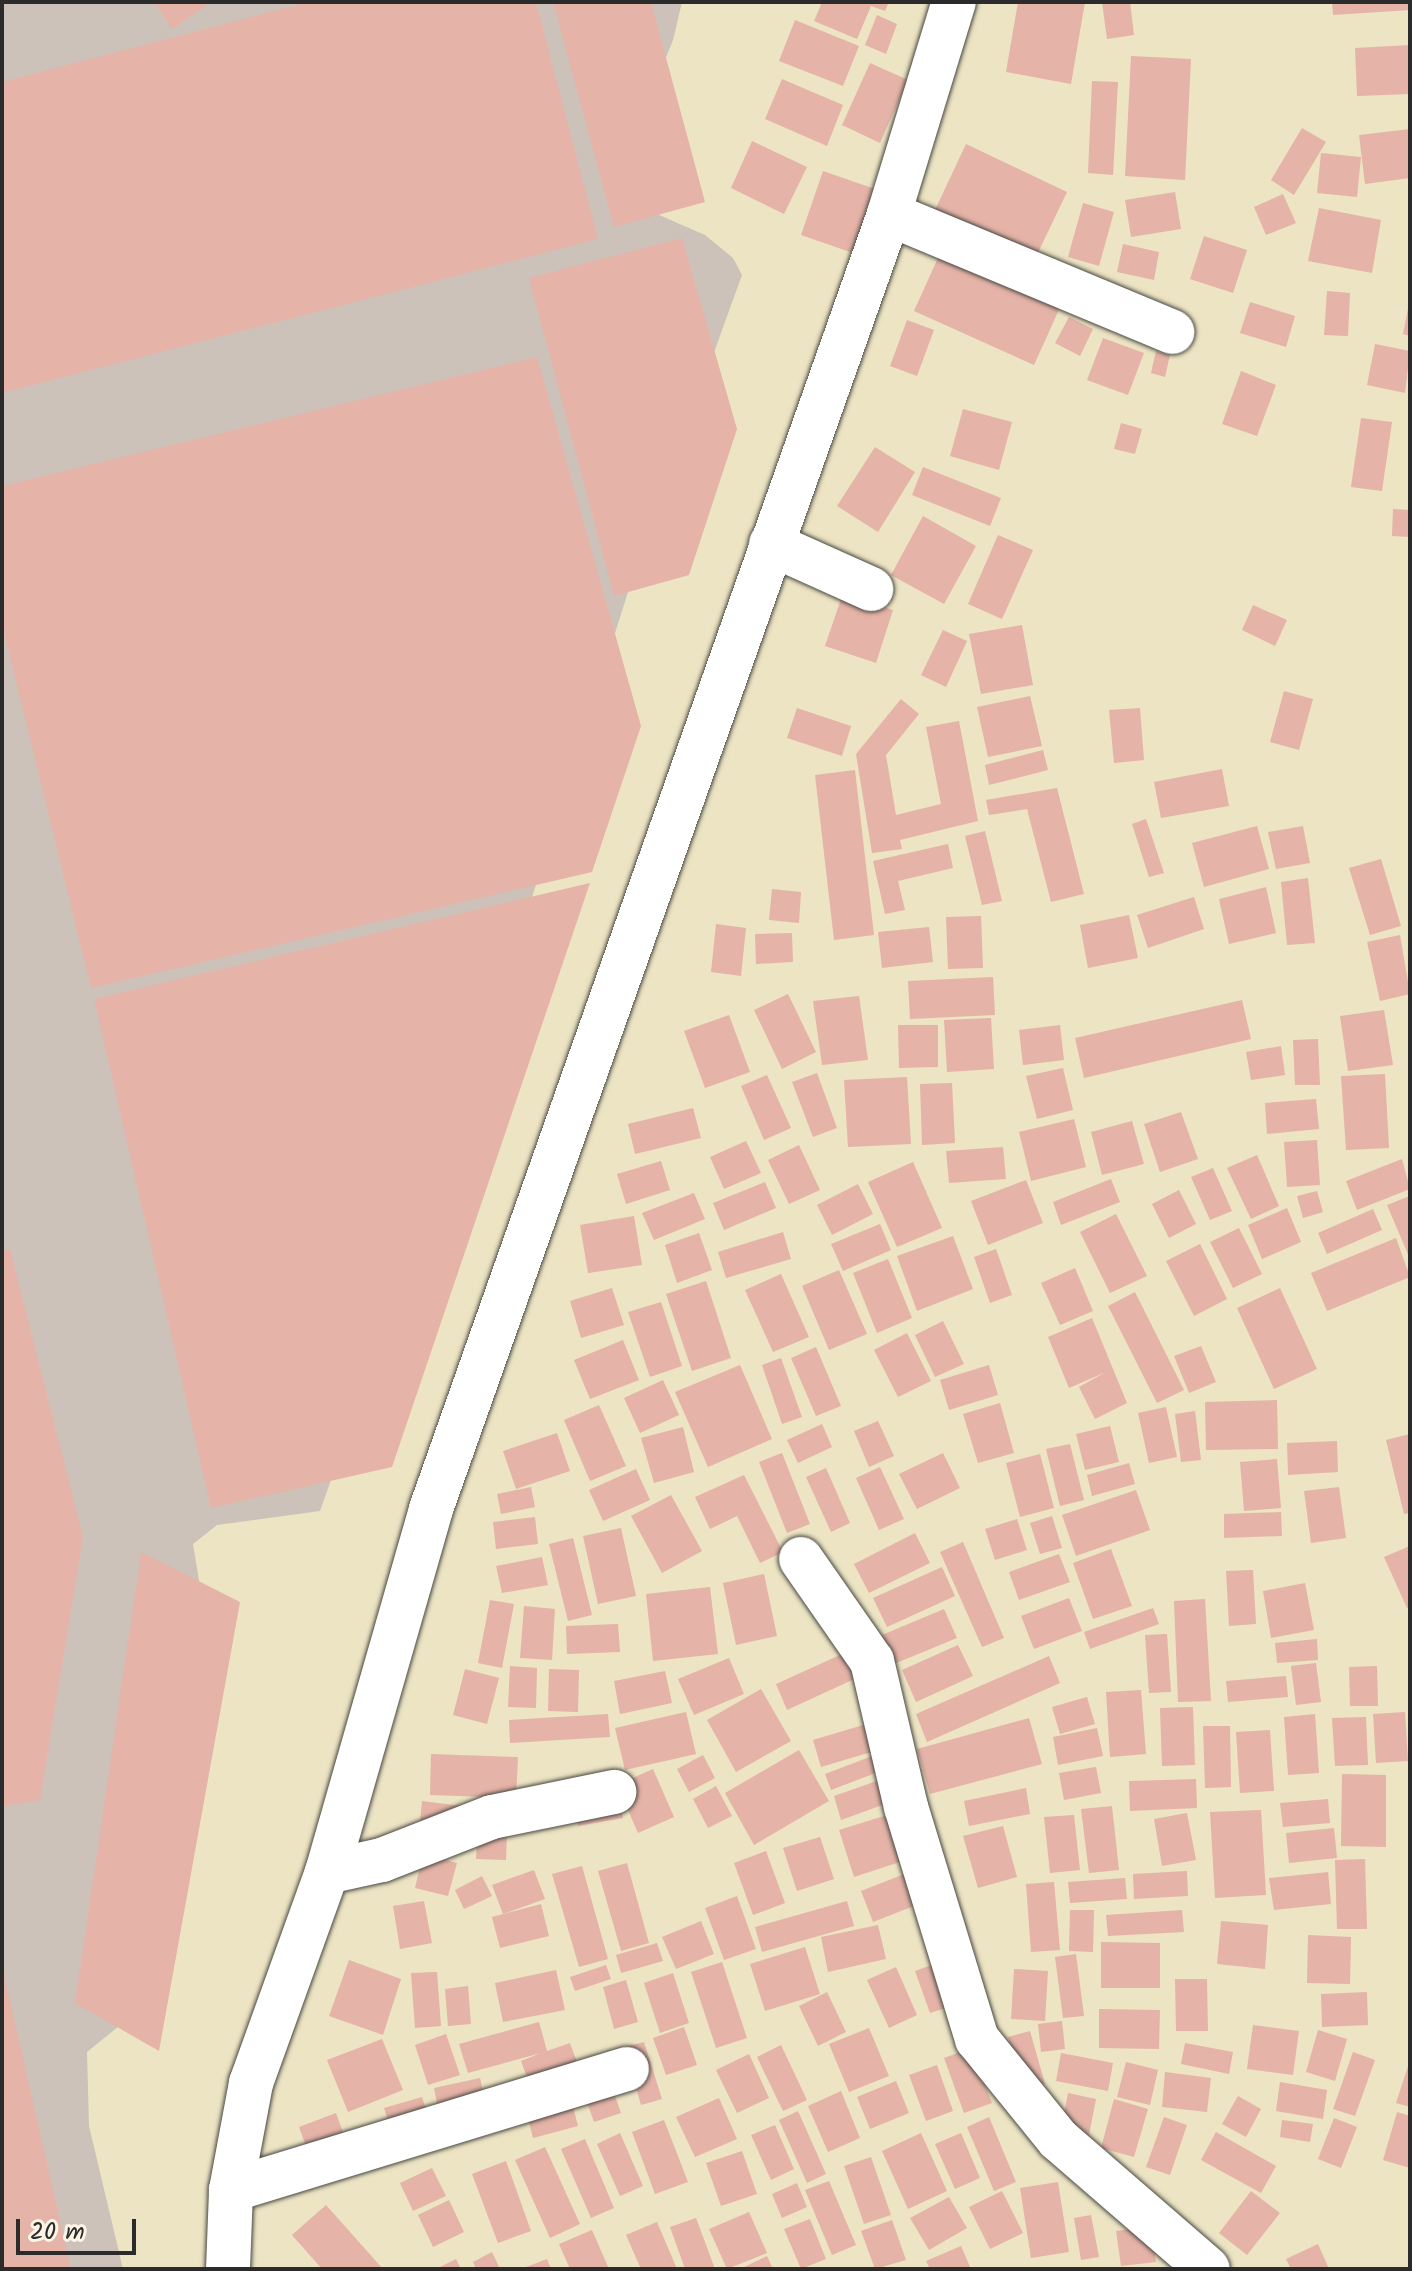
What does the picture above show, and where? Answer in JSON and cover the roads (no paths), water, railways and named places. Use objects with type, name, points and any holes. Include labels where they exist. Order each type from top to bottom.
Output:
[{"type":"street","points":[[228,2269],[231,2190],[251,2083],[327,1872],[431,1509],[889,214],[954,2]]},
{"type":"street","points":[[889,214],[1172,332]]},
{"type":"street","points":[[771,544],[871,589]]},
{"type":"street","points":[[801,1559],[872,1661],[906,1807],[977,2039],[1058,2139],[1208,2269]]},
{"type":"street","points":[[327,1872],[382,1860],[492,1817],[614,1792]]},
{"type":"street","points":[[231,2190],[627,2069]]}]
